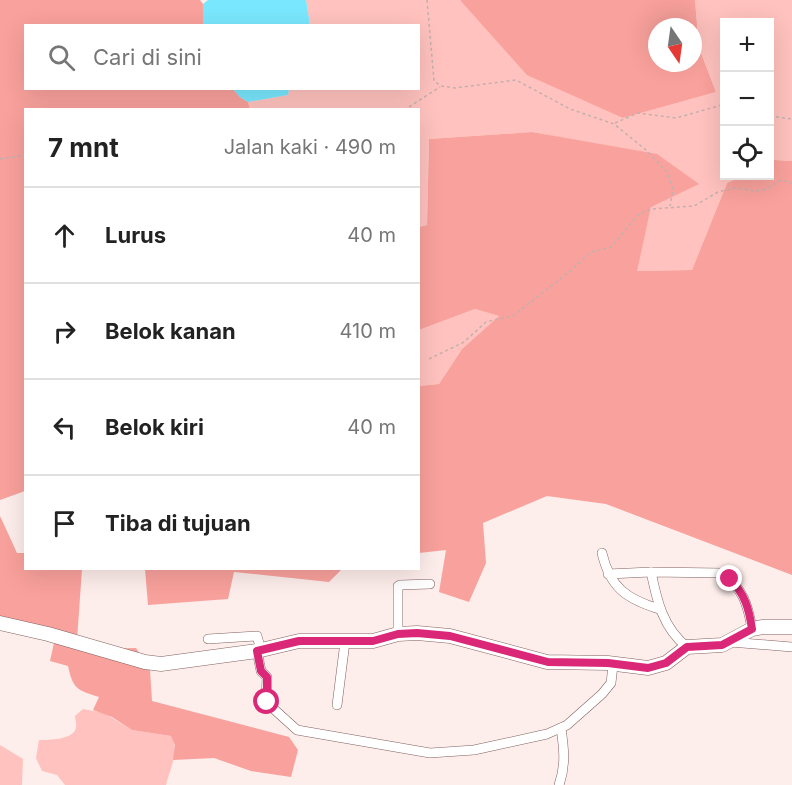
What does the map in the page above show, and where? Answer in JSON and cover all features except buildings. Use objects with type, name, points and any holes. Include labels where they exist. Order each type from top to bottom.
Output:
[{"type":"street","points":[[602,553],[608,574],[623,593],[634,601],[659,609]]},
{"type":"street","points":[[651,572],[659,609],[672,632],[687,647]]},
{"type":"street","points":[[608,574],[722,573],[738,587],[746,601],[752,629]]},
{"type":"street","points":[[398,634],[398,586],[430,584]]},
{"type":"street","points":[[0,623],[48,634],[145,662],[161,664],[259,650],[299,641],[373,641],[398,634],[417,633],[450,636],[548,662],[648,668],[666,663],[687,647],[722,645],[752,629],[792,627]]},
{"type":"street","points":[[208,639],[257,636],[261,671],[267,677],[267,702],[297,730],[430,753],[474,750],[547,734],[561,728],[602,694],[611,683],[613,665]]},
{"type":"street","points":[[338,705],[345,642]]},
{"type":"street","points":[[730,642],[792,647]]},
{"type":"street","points":[[559,785],[566,758],[561,728]]},
{"type":"path","points":[[427,0],[434,81],[441,86],[455,88],[516,80],[570,109],[614,124],[646,150],[667,172],[673,190],[670,206]]},
{"type":"path","points":[[407,108],[441,86]]},
{"type":"path","points":[[614,124],[638,113],[676,118],[720,106]]},
{"type":"path","points":[[774,117],[792,119]]},
{"type":"path","points":[[0,159],[24,155]]},
{"type":"path","points":[[429,359],[464,342],[486,322],[513,316],[591,252],[611,247],[639,213],[652,208],[694,206],[718,192],[735,188],[756,191],[766,189],[781,180],[792,183]]},
{"type":"shaded area","points":[[0,0],[200,0],[203,4],[203,24],[24,24],[24,90],[234,90],[248,102],[250,108],[24,108],[24,491],[0,500]]},
{"type":"shaded area","points":[[306,0],[460,0],[623,118],[716,92],[702,56],[702,18],[696,18],[695,0],[792,0],[792,161],[774,160],[774,18],[720,18],[720,180],[733,180],[727,183],[692,270],[636,271],[651,207],[589,143],[532,132],[429,139],[427,225],[420,227],[420,108],[250,108],[248,102],[288,95],[289,90],[420,90],[420,24],[310,24]]},
{"type":"shaded area","points":[[460,0],[695,0],[696,18],[648,18],[648,72],[702,72],[702,56],[716,92],[623,118],[527,75]]},
{"type":"shaded area","points":[[532,132],[657,154],[699,184],[651,207],[637,271],[692,270],[727,183],[733,180],[774,180],[774,160],[792,161],[792,575],[606,504],[547,496],[483,523],[486,563],[469,602],[439,592],[446,550],[420,553],[420,386],[439,384],[462,349],[499,316],[475,309],[420,330],[420,227],[427,225],[429,139]]},
{"type":"shaded area","points":[[475,309],[499,316],[462,349],[439,384],[420,386],[420,330]]},
{"type":"shaded area","points":[[0,516],[17,553],[24,553],[24,570],[82,570],[77,640],[93,649],[136,648],[150,670],[152,701],[289,737],[298,750],[291,777],[251,771],[214,758],[173,760],[175,745],[171,736],[132,730],[112,717],[93,710],[99,697],[77,688],[68,666],[50,661],[56,634],[0,616]]},
{"type":"shaded area","points":[[145,570],[341,570],[329,582],[234,572],[228,599],[148,605]]},
{"type":"shaded area","points":[[83,709],[104,713],[132,730],[171,736],[174,741],[175,754],[166,785],[65,785],[57,775],[42,771],[36,758],[39,740],[71,735],[76,727],[75,716]]},
{"type":"shaded area","points":[[0,745],[23,759],[22,785],[0,785]]},
{"type":"water","points":[[208,0],[306,0],[310,24],[203,24],[203,4]]},
{"type":"water","points":[[234,90],[289,90],[288,95],[248,102]]},
{"type":"route","points":[[267,702],[265,699],[267,677],[261,671],[257,651],[299,641],[373,641],[398,634],[417,633],[450,636],[548,662],[608,663],[648,668],[659,666],[687,647],[722,645],[752,629],[746,601],[730,579]]}]
